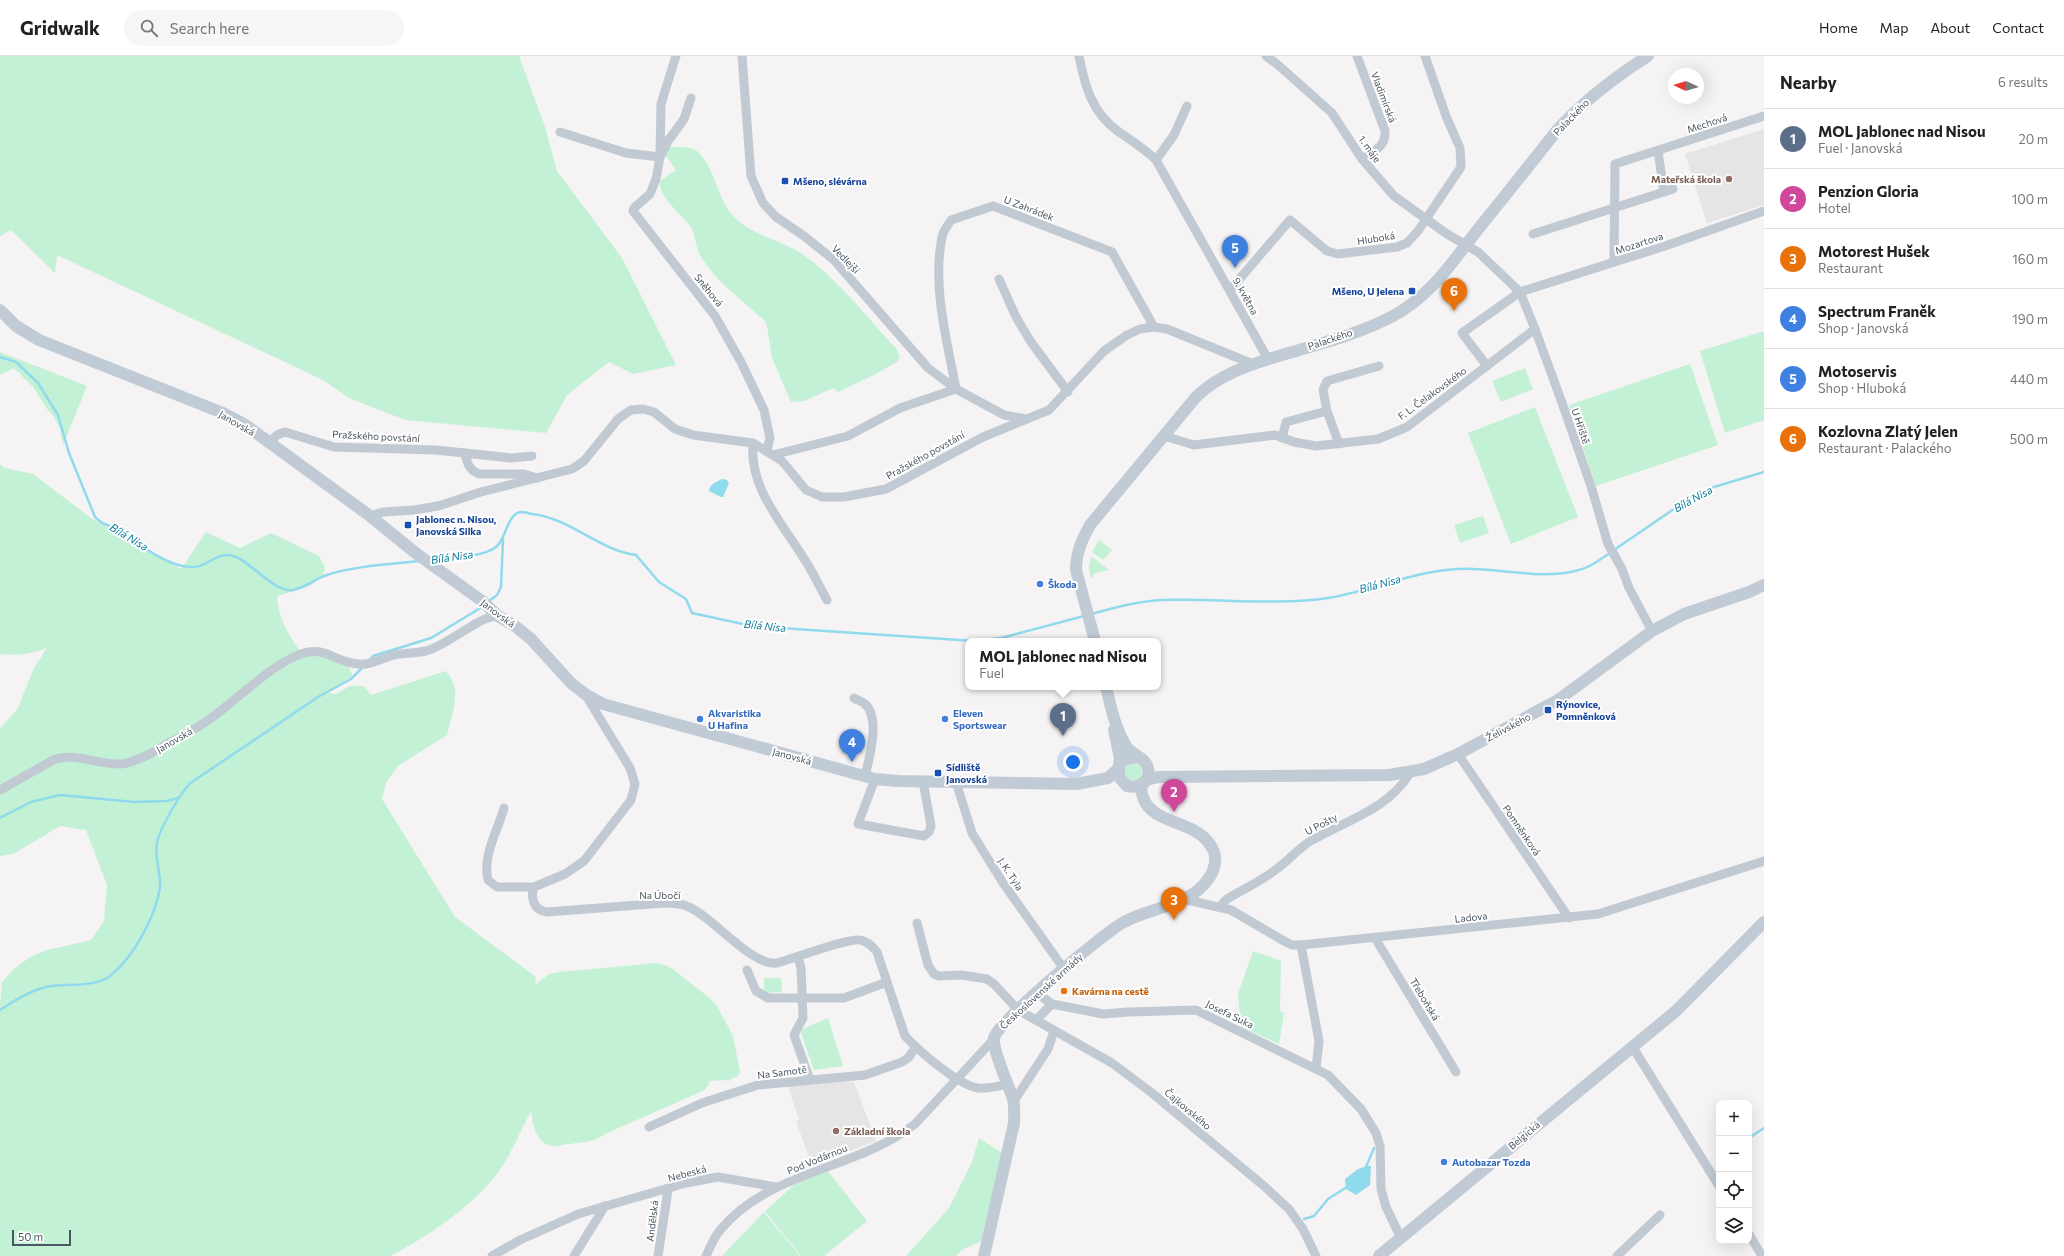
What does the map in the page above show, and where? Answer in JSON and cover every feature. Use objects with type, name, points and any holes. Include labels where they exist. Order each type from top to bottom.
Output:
[{"type":"street","name":"Sněhová","points":[[676,56],[661,104],[660,158],[656,179],[650,194],[634,208],[633,211],[716,316],[741,362],[764,410],[770,438],[770,453]]},
{"type":"street","name":"Vedlejší","points":[[742,56],[751,176],[762,203],[776,217],[804,236],[834,260],[928,368],[956,389],[1004,415],[1028,419]]},
{"type":"street","name":"9. května","points":[[1079,56],[1085,86],[1093,105],[1104,120],[1145,149],[1156,160],[1268,359]]},
{"type":"street","name":"1. máje","points":[[1266,56],[1278,64],[1332,113],[1362,159],[1394,196],[1447,234],[1466,245]]},
{"type":"street","name":"Vladimírská","points":[[1357,56],[1385,131],[1385,139],[1381,147],[1362,159]]},
{"type":"street","name":"Hluboká","points":[[1230,290],[1290,220],[1327,251],[1338,254],[1397,247],[1407,243],[1428,219],[1461,166],[1460,148],[1446,116],[1425,56]]},
{"type":"street","name":"Palackého","points":[[1094,638],[1076,570],[1076,559],[1080,544],[1090,525],[1202,391],[1221,378],[1254,364],[1318,344],[1393,316],[1418,300],[1466,245],[1573,113],[1604,86],[1648,56]]},
{"type":"street","name":"Sněhová","points":[[660,158],[668,141],[684,119],[691,98]]},
{"type":"street","points":[[1156,160],[1174,135],[1187,106]]},
{"type":"street","name":"Mechová","points":[[1614,262],[1615,164],[1764,116]]},
{"type":"street","points":[[560,132],[626,153],[660,158]]},
{"type":"street","points":[[1532,234],[1669,190],[1658,150]]},
{"type":"street","name":"U Zahrádek","points":[[956,389],[940,303],[939,272],[942,235],[951,220],[993,206],[1112,252],[1154,327]]},
{"type":"street","name":"Mozartova","points":[[1487,366],[1462,333],[1520,292],[1764,211]]},
{"type":"street","name":"U Hřiště","points":[[1466,245],[1478,252],[1520,292],[1536,329],[1561,400],[1591,486],[1608,544],[1616,557],[1629,588],[1652,631]]},
{"type":"street","points":[[999,279],[1016,317],[1030,342],[1068,392]]},
{"type":"street","name":"Janovská","points":[[0,310],[16,326],[39,340],[223,413],[244,424],[370,516],[417,554],[482,601],[495,613],[515,626],[531,640],[571,683],[585,694],[603,704],[870,778],[1041,784],[1088,782],[1108,778],[1119,767]]},
{"type":"street","name":"Pražského povstání","points":[[370,516],[383,512],[414,510],[438,506],[481,492],[572,469],[584,461],[618,419],[631,410],[643,409],[654,412],[675,429],[693,435],[753,443],[782,461],[806,490],[822,497],[844,497],[886,489],[983,436],[1049,410],[1068,392],[1104,351],[1127,335],[1140,329],[1154,327],[1185,335],[1254,364]]},
{"type":"street","name":"F. L. Čelakovského","points":[[1164,436],[1194,445],[1275,436],[1316,446],[1378,439],[1407,427],[1536,329]]},
{"type":"street","points":[[1339,444],[1323,390],[1327,381],[1379,366]]},
{"type":"street","points":[[770,453],[848,436],[900,408],[956,389]]},
{"type":"street","points":[[1282,438],[1286,422],[1328,411]]},
{"type":"street","name":"Pražského povstání","points":[[269,443],[277,435],[285,432],[334,447],[436,450],[511,458],[532,456]]},
{"type":"street","points":[[753,443],[752,453],[755,472],[760,488],[804,558],[827,600]]},
{"type":"street","name":"Pražského povstání","points":[[465,453],[468,464],[473,472],[479,474],[524,474],[538,478]]},
{"type":"street","name":"Želivského","points":[[1145,781],[1153,777],[1389,775],[1410,773],[1436,765],[1558,700],[1652,631],[1684,614],[1749,592],[1764,585]]},
{"type":"street","name":"Janovská","points":[[0,790],[55,759],[63,757],[76,756],[122,764],[143,758],[205,722],[282,664],[310,651],[327,652],[353,663],[370,664],[398,654],[426,651],[450,641],[495,613]]},
{"type":"street","points":[[1107,690],[1113,717],[1114,736],[1120,758],[1119,778],[1125,785],[1137,786],[1145,781],[1148,772],[1142,761],[1126,746],[1113,717]]},
{"type":"street","points":[[504,808],[490,850],[487,864],[488,880],[497,887],[534,887],[565,874],[584,861],[631,800],[635,784],[630,768],[585,694]]},
{"type":"street","points":[[854,698],[867,706],[873,723],[870,778],[858,824],[924,836],[929,832],[931,826],[923,781]]},
{"type":"street","name":"Pomněnková","points":[[1458,754],[1569,918]]},
{"type":"street","points":[[1119,767],[1129,757],[1142,761]]},
{"type":"street","name":"Želivského","points":[[1142,761],[1171,771],[1222,776]]},
{"type":"street","name":"U Pošty","points":[[1220,906],[1226,899],[1278,868],[1308,842],[1360,816],[1392,796],[1403,785],[1410,773]]},
{"type":"street","name":"Československé armády","points":[[984,1256],[1014,1123],[1014,1100],[995,1050],[994,1039],[998,1029],[1097,940],[1125,922],[1183,899],[1199,889],[1209,878],[1215,865],[1215,855],[1211,844],[1202,834],[1154,812],[1145,803],[1141,789],[1145,781]]},
{"type":"street","name":"J. K. Tyla","points":[[956,782],[972,833],[1003,883],[1064,969]]},
{"type":"street","name":"Janovská","points":[[1041,784],[1083,789],[1125,785]]},
{"type":"street","name":"Československé armády","points":[[1125,785],[1132,791],[1143,809],[1154,815],[1168,819]]},
{"type":"street","name":"Ladova","points":[[1183,899],[1220,906],[1231,910],[1292,945],[1301,945],[1598,914],[1764,861]]},
{"type":"street","name":"Na Úbočí","points":[[534,887],[532,898],[534,904],[542,911],[676,904],[690,907],[751,953],[764,961],[777,963],[859,940],[873,947],[877,952],[905,1036],[916,1047],[957,1080],[978,1088],[1008,1084]]},
{"type":"street","name":"Belgická","points":[[1379,1256],[1676,1011],[1764,922]]},
{"type":"street","points":[[917,923],[921,933],[928,965],[934,974],[943,977],[961,975],[987,979],[994,984],[1018,1010]]},
{"type":"street","name":"Třeboňská","points":[[1375,938],[1456,1072]]},
{"type":"street","points":[[1301,945],[1319,1041],[1316,1069]]},
{"type":"street","points":[[798,957],[802,998],[802,1020],[794,1035],[810,1080]]},
{"type":"street","points":[[747,970],[756,991],[762,996],[768,998],[844,998],[887,982]]},
{"type":"street","name":"Josefa Suka","points":[[1037,993],[1052,1004],[1103,1014],[1196,1010],[1328,1075],[1361,1109],[1376,1133],[1381,1160],[1381,1189],[1386,1207],[1401,1238]]},
{"type":"street","points":[[1037,1019],[1052,1004]]},
{"type":"street","name":"Čajkovského","points":[[1018,1010],[1037,1019],[1054,1031],[1112,1063],[1152,1093],[1264,1186],[1289,1209],[1303,1229],[1316,1256]]},
{"type":"street","points":[[1014,1100],[1048,1049],[1054,1031]]},
{"type":"street","name":"Pod Vodárnou","points":[[706,1256],[720,1230],[741,1210],[776,1187],[893,1140],[915,1124],[994,1039]]},
{"type":"street","points":[[1632,1046],[1716,1181]]},
{"type":"street","name":"Na Samotě","points":[[649,1127],[702,1102],[758,1086],[865,1075],[902,1062],[908,1058],[916,1047]]},
{"type":"street","name":"Nebeská","points":[[492,1256],[508,1246],[578,1214],[668,1190],[686,1183],[718,1177],[776,1187]]},
{"type":"street","name":"Andělská","points":[[658,1256],[668,1190]]},
{"type":"street","points":[[574,1256],[605,1206]]},
{"type":"street","points":[[1617,1256],[1660,1215]]},
{"type":"street","points":[[1752,1238],[1762,1251]]},
{"type":"street","points":[[503,1256],[508,1246]]},
{"type":"shaded area","name":"Mateřská škola","points":[[1764,129],[1764,205],[1707,223],[1685,154]]},
{"type":"shaded area","name":"Základní škola","points":[[813,1081],[854,1082],[876,1141],[812,1166],[796,1121],[799,1120],[787,1083]]},
{"type":"green space","points":[[0,56],[519,56],[545,127],[557,171],[622,258],[676,365],[633,374],[609,362],[567,395],[546,433],[405,420],[349,398],[323,380],[57,255],[55,273],[11,230],[0,236]]},
{"type":"green space","points":[[670,147],[694,149],[697,151],[708,165],[728,210],[734,217],[757,233],[799,252],[825,272],[850,297],[896,348],[900,357],[898,361],[876,374],[838,392],[833,388],[804,401],[791,402],[772,358],[765,321],[713,273],[700,255],[690,226],[662,193],[660,181],[676,170],[666,156],[665,151]]},
{"type":"green space","points":[[1764,331],[1764,420],[1725,433],[1700,351]]},
{"type":"green space","points":[[0,352],[87,386],[63,445],[60,429],[53,415],[47,409],[34,388],[14,368],[0,375]]},
{"type":"green space","points":[[1690,364],[1718,445],[1596,486],[1569,405]]},
{"type":"green space","points":[[1525,368],[1533,389],[1501,402],[1492,381]]},
{"type":"green space","points":[[1535,407],[1578,517],[1511,544],[1468,433]]},
{"type":"green space","points":[[0,464],[5,468],[33,474],[91,518],[181,569],[206,532],[240,548],[271,533],[319,556],[325,568],[323,576],[310,586],[277,596],[280,613],[286,628],[304,657],[316,654],[349,667],[352,675],[351,677],[325,693],[336,694],[350,686],[364,686],[371,695],[446,671],[451,678],[454,686],[455,702],[447,735],[398,766],[386,783],[382,799],[455,917],[536,977],[535,985],[549,974],[559,972],[657,963],[668,966],[712,1000],[717,1006],[733,1036],[740,1072],[738,1076],[729,1080],[710,1081],[705,1090],[594,1140],[585,1142],[554,1146],[548,1145],[539,1138],[536,1133],[531,1111],[504,1164],[477,1196],[464,1208],[434,1230],[390,1256],[0,1256],[0,1003],[2,982],[14,969],[30,957],[47,950],[91,940],[104,921],[107,885],[86,830],[60,826],[13,854],[0,856],[0,728],[17,710],[34,668],[47,648],[24,654],[0,654]]},
{"type":"green space","points":[[1483,516],[1489,533],[1460,543],[1454,525]]},
{"type":"green space","points":[[1099,540],[1112,550],[1103,560],[1092,552]]},
{"type":"green space","points":[[1091,556],[1109,570],[1093,574],[1094,578],[1091,578],[1089,567]]},
{"type":"green space","points":[[1133,763],[1139,766],[1142,772],[1139,778],[1133,781],[1127,778],[1124,772],[1127,766]]},
{"type":"green space","points":[[1253,951],[1281,961],[1280,1011],[1284,1013],[1279,1044],[1241,1027],[1238,994]]},
{"type":"green space","points":[[764,978],[781,978],[782,992],[764,993]]},
{"type":"green space","points":[[828,1018],[843,1066],[814,1070],[800,1030]]},
{"type":"green space","points":[[979,1138],[1002,1153],[981,1241],[962,1250],[956,1256],[906,1256],[949,1208],[972,1162]]},
{"type":"green space","points":[[827,1170],[867,1221],[824,1256],[801,1256],[765,1211],[794,1185]]},
{"type":"green space","points":[[764,1212],[800,1256],[722,1256]]},
{"type":"water","points":[[722,479],[727,480],[729,483],[723,497],[721,497],[709,491],[712,485]]},
{"type":"water","points":[[1371,1166],[1370,1185],[1356,1195],[1346,1189],[1345,1179],[1358,1169]]},
{"type":"waterway","name":"Bílá Nisa","points":[[0,357],[16,362],[38,383],[58,415],[69,453],[95,517],[102,523],[112,527],[150,552],[170,562],[180,566],[196,567],[217,557],[229,555],[243,561],[279,587],[286,590],[293,590],[323,576],[349,569],[420,561]]},
{"type":"waterway","name":"Bílá Nisa","points":[[1614,550],[1690,498],[1714,487],[1764,472]]},
{"type":"waterway","name":"Bílá Nisa","points":[[431,560],[475,555],[496,547],[502,539],[512,518],[516,514],[524,512],[546,517],[610,547],[636,555],[659,582],[686,599],[692,613],[752,626],[965,640]]},
{"type":"waterway","points":[[488,602],[497,595],[501,587],[503,539]]},
{"type":"waterway","name":"Bílá Nisa","points":[[1091,614],[1135,603],[1162,600],[1266,602],[1328,598],[1361,591],[1425,573],[1458,569],[1532,574],[1561,573],[1584,568],[1610,553]]},
{"type":"waterway","points":[[369,661],[373,656],[431,638],[482,607]]},
{"type":"waterway","name":"Bílá Nisa","points":[[1001,638],[1084,616]]},
{"type":"waterway","points":[[0,1010],[24,995],[44,987],[97,982],[104,980],[119,968],[135,948],[154,911],[160,887],[160,876],[156,854],[157,842],[170,812],[189,784],[318,697],[351,679],[363,667]]},
{"type":"waterway","points":[[0,818],[31,802],[60,795],[134,802],[167,801],[178,798]]},
{"type":"waterway","points":[[1752,1136],[1764,1128]]},
{"type":"waterway","points":[[1366,1167],[1374,1148]]},
{"type":"waterway","points":[[1304,1219],[1314,1216],[1328,1199],[1347,1187]]},
{"type":"place","name":"Mateřská škola","points":[[1729,179]]},
{"type":"place","name":"Mšeno, slévárna","points":[[785,181]]},
{"type":"place","name":"Motoservis","points":[[1235,268]]},
{"type":"place","name":"Mšeno, U Jelena","points":[[1412,291]]},
{"type":"place","name":"Kozlovna Zlatý Jelen","points":[[1454,311]]},
{"type":"place","name":"Jablonec n. Nisou, Janovská Silka","points":[[408,525]]},
{"type":"place","name":"Škoda","points":[[1040,584]]},
{"type":"place","name":"Rýnovice, Pomněnková","points":[[1548,710]]},
{"type":"place","name":"Akvaristika U Hafina","points":[[700,719]]},
{"type":"place","name":"Eleven Sportswear","points":[[945,719]]},
{"type":"place","name":"MOL Jablonec nad Nisou","points":[[1063,736]]},
{"type":"place","name":"Spectrum Franěk","points":[[852,762]]},
{"type":"place","name":"Sídliště Janovská","points":[[938,773]]},
{"type":"place","name":"Penzion Gloria","points":[[1174,812]]},
{"type":"place","name":"Motorest Hušek","points":[[1174,920]]},
{"type":"place","name":"Kavárna na cestě","points":[[1064,991]]},
{"type":"place","name":"Základní škola","points":[[836,1131]]},
{"type":"place","name":"Autobazar Tozda","points":[[1444,1162]]}]
